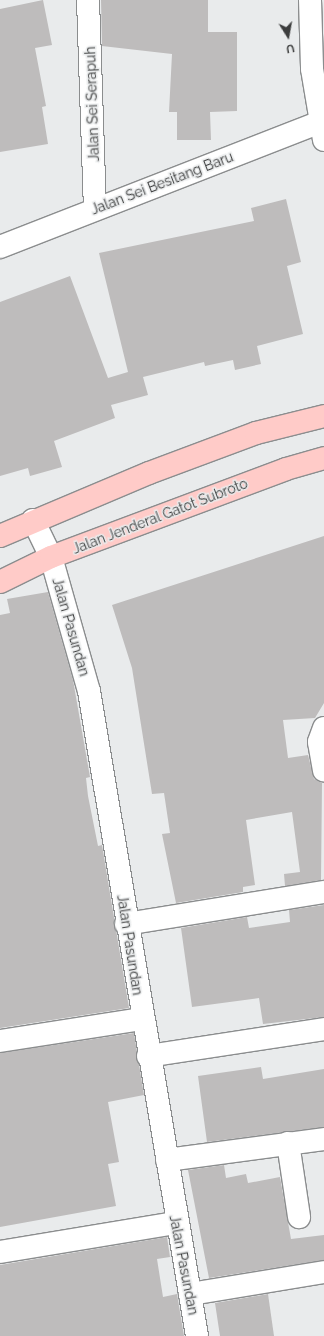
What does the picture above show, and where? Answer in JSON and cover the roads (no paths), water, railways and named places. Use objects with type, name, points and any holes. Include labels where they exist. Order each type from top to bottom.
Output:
[{"type":"main road","points":[[0,536],[33,520],[256,434],[324,416]]},
{"type":"main road","name":"Jalan Jenderal Gatot Subroto","points":[[0,582],[51,557],[286,469],[324,458]]},
{"type":"street","name":"Jalan Sei Serapuh","points":[[88,0],[95,208]]},
{"type":"street","points":[[310,0],[311,54],[323,128]]},
{"type":"street","name":"Jalan Sei Besitang Baru","points":[[0,248],[95,208],[323,128]]},
{"type":"street","name":"Jalan Pasundan","points":[[33,520],[51,557],[89,691],[148,1056],[167,1160],[176,1223],[197,1336]]},
{"type":"street","points":[[324,728],[319,742],[324,771]]},
{"type":"street","points":[[126,924],[324,892]]},
{"type":"street","points":[[0,1041],[142,1019]]},
{"type":"street","points":[[148,1056],[324,1029]]},
{"type":"street","points":[[167,1160],[324,1139]]},
{"type":"street","points":[[288,1143],[299,1217]]},
{"type":"street","points":[[0,1252],[176,1223]]},
{"type":"street","points":[[190,1294],[324,1272]]}]
